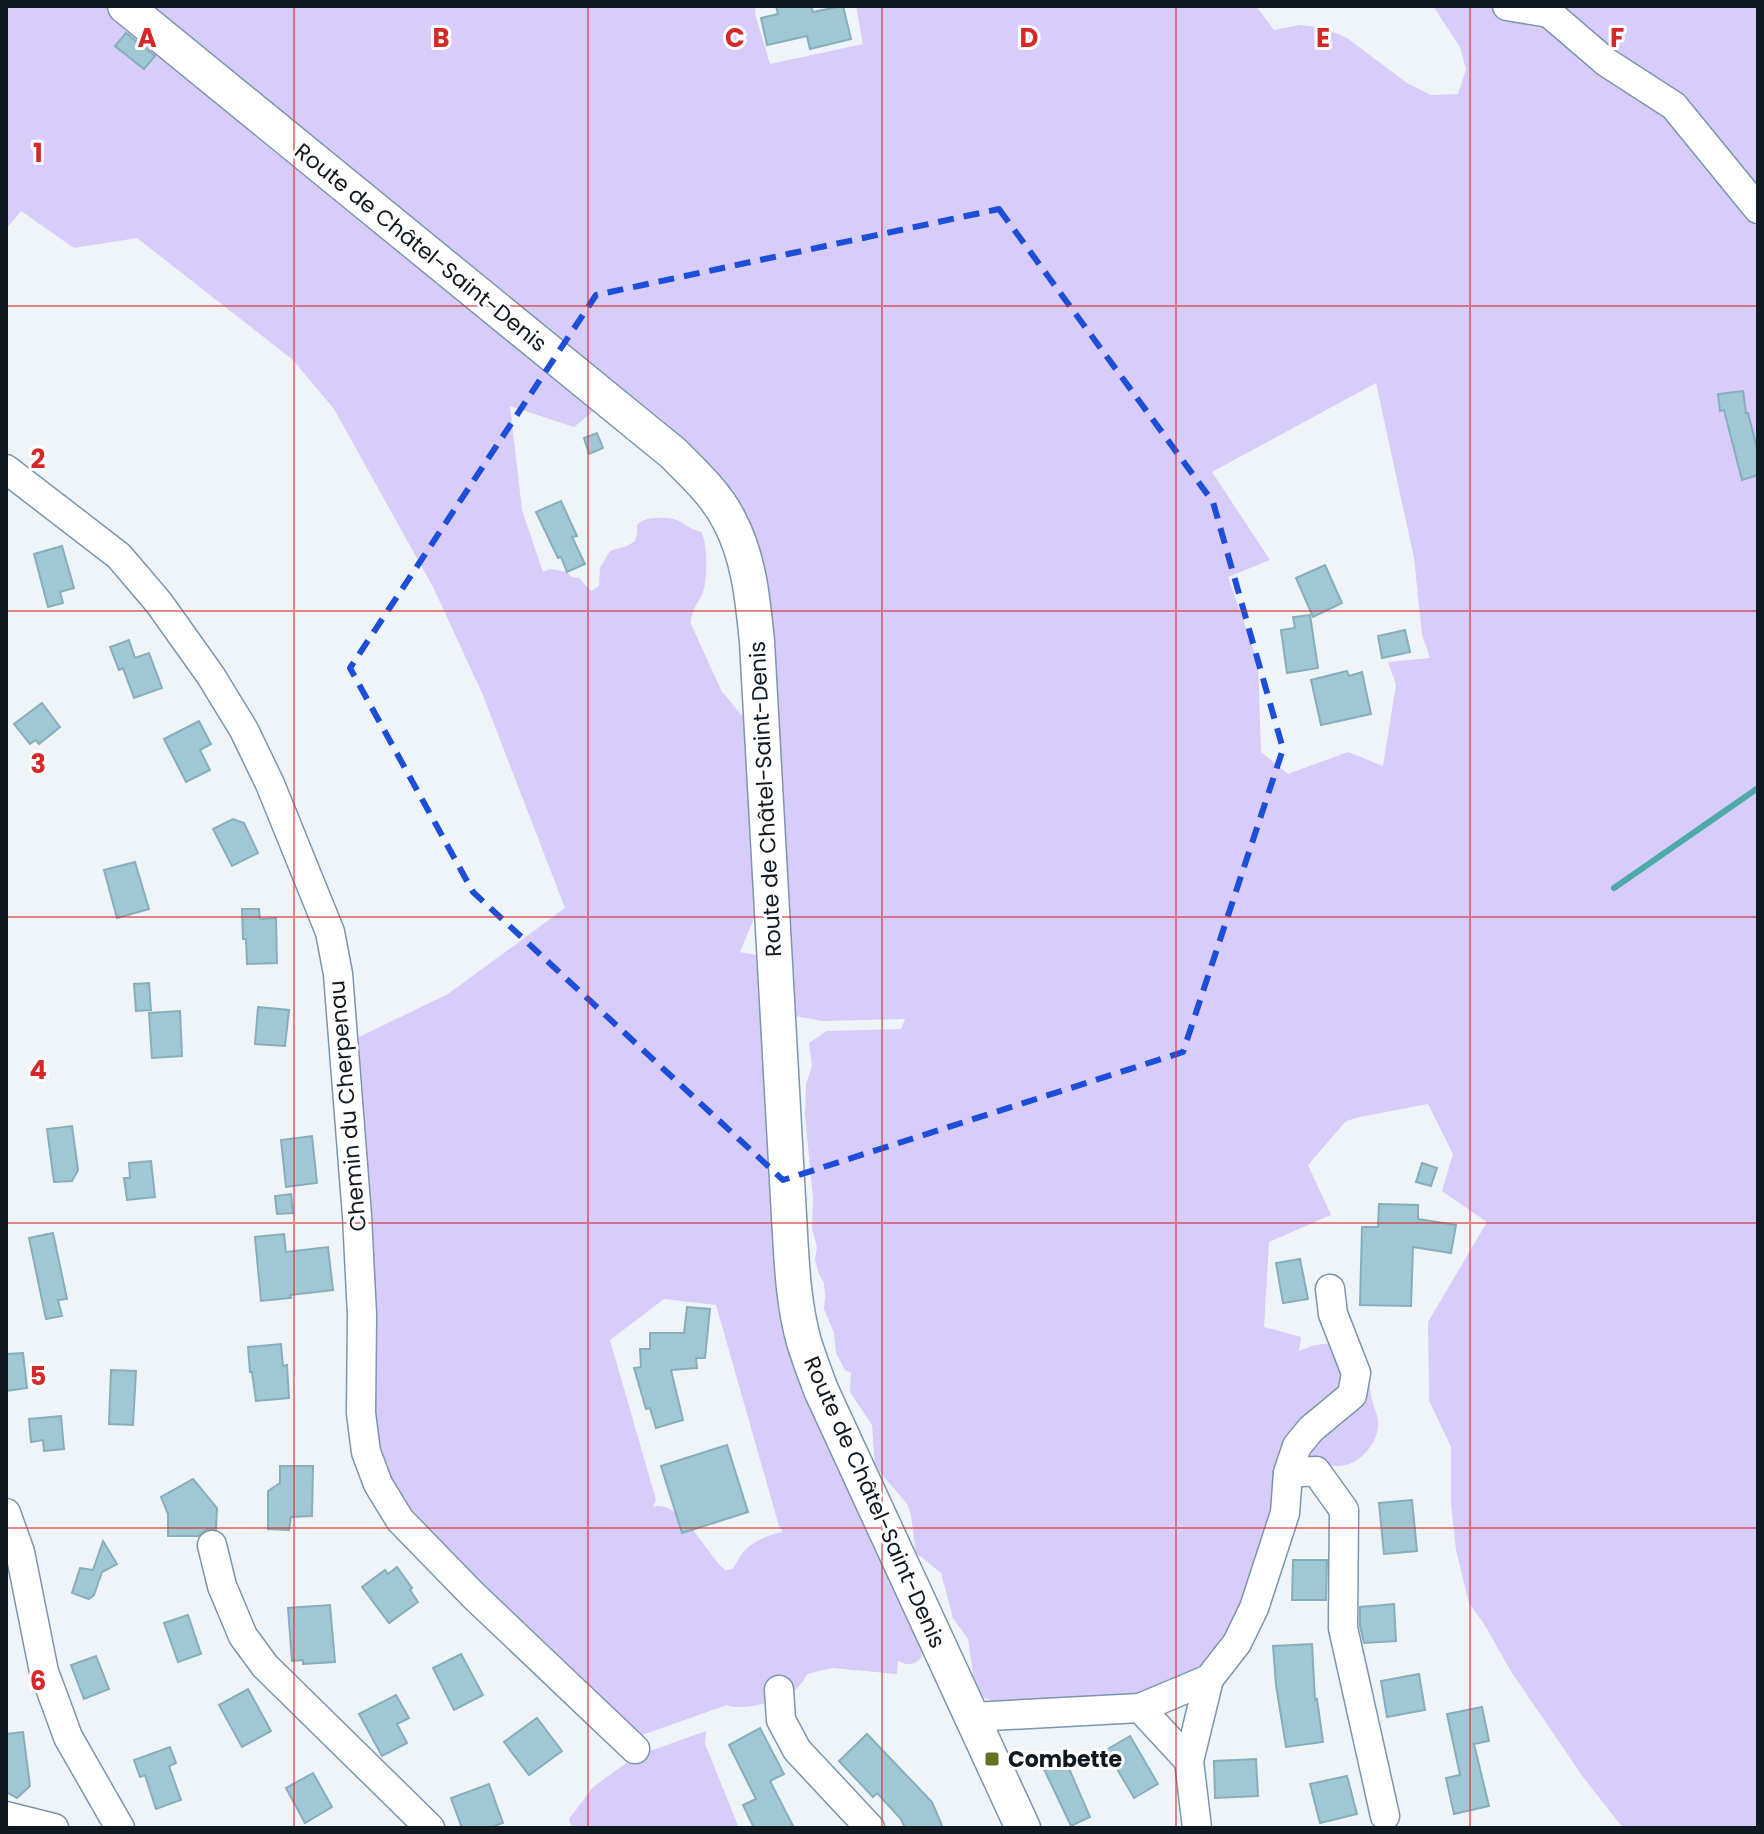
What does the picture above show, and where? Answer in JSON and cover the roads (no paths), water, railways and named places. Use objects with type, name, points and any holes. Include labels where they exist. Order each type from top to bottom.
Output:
[{"type":"main road","name":"Route de Châtel-Saint-Denis","points":[[125,6],[673,453],[704,484],[729,520],[743,553],[753,599],[757,642],[794,1293],[804,1343],[821,1390],[1023,1828]]},
{"type":"street","points":[[1507,6],[1549,13],[1606,62],[1674,106],[1758,209]]},
{"type":"street","name":"Chemin du Cherpenau","points":[[6,469],[119,556],[159,603],[211,676],[244,730],[270,784],[330,932],[338,974],[357,1216],[362,1315],[361,1413],[366,1452],[378,1484],[400,1520],[473,1595],[635,1749]]},
{"type":"street","points":[[1197,1828],[1189,1761],[1209,1679],[1237,1643],[1254,1608],[1285,1513],[1288,1473],[1297,1446],[1311,1429],[1352,1395],[1356,1373],[1333,1314],[1330,1289]]},
{"type":"street","points":[[1288,1473],[1316,1471],[1344,1510],[1343,1628],[1385,1816]]},
{"type":"street","points":[[6,1513],[20,1552],[44,1672],[68,1737],[120,1828]]},
{"type":"street","points":[[212,1545],[222,1586],[243,1636],[265,1666],[430,1828]]},
{"type":"street","points":[[972,1717],[1140,1708],[1209,1679]]},
{"type":"street","points":[[779,1690],[781,1720],[797,1750],[870,1828]]},
{"type":"street","points":[[1140,1708],[1189,1761]]},
{"type":"street","points":[[6,1816],[54,1828]]},
{"type":"waterway","points":[[1614,888],[1758,788]]},
{"type":"place","name":"Combette","points":[[992,1759]]}]
